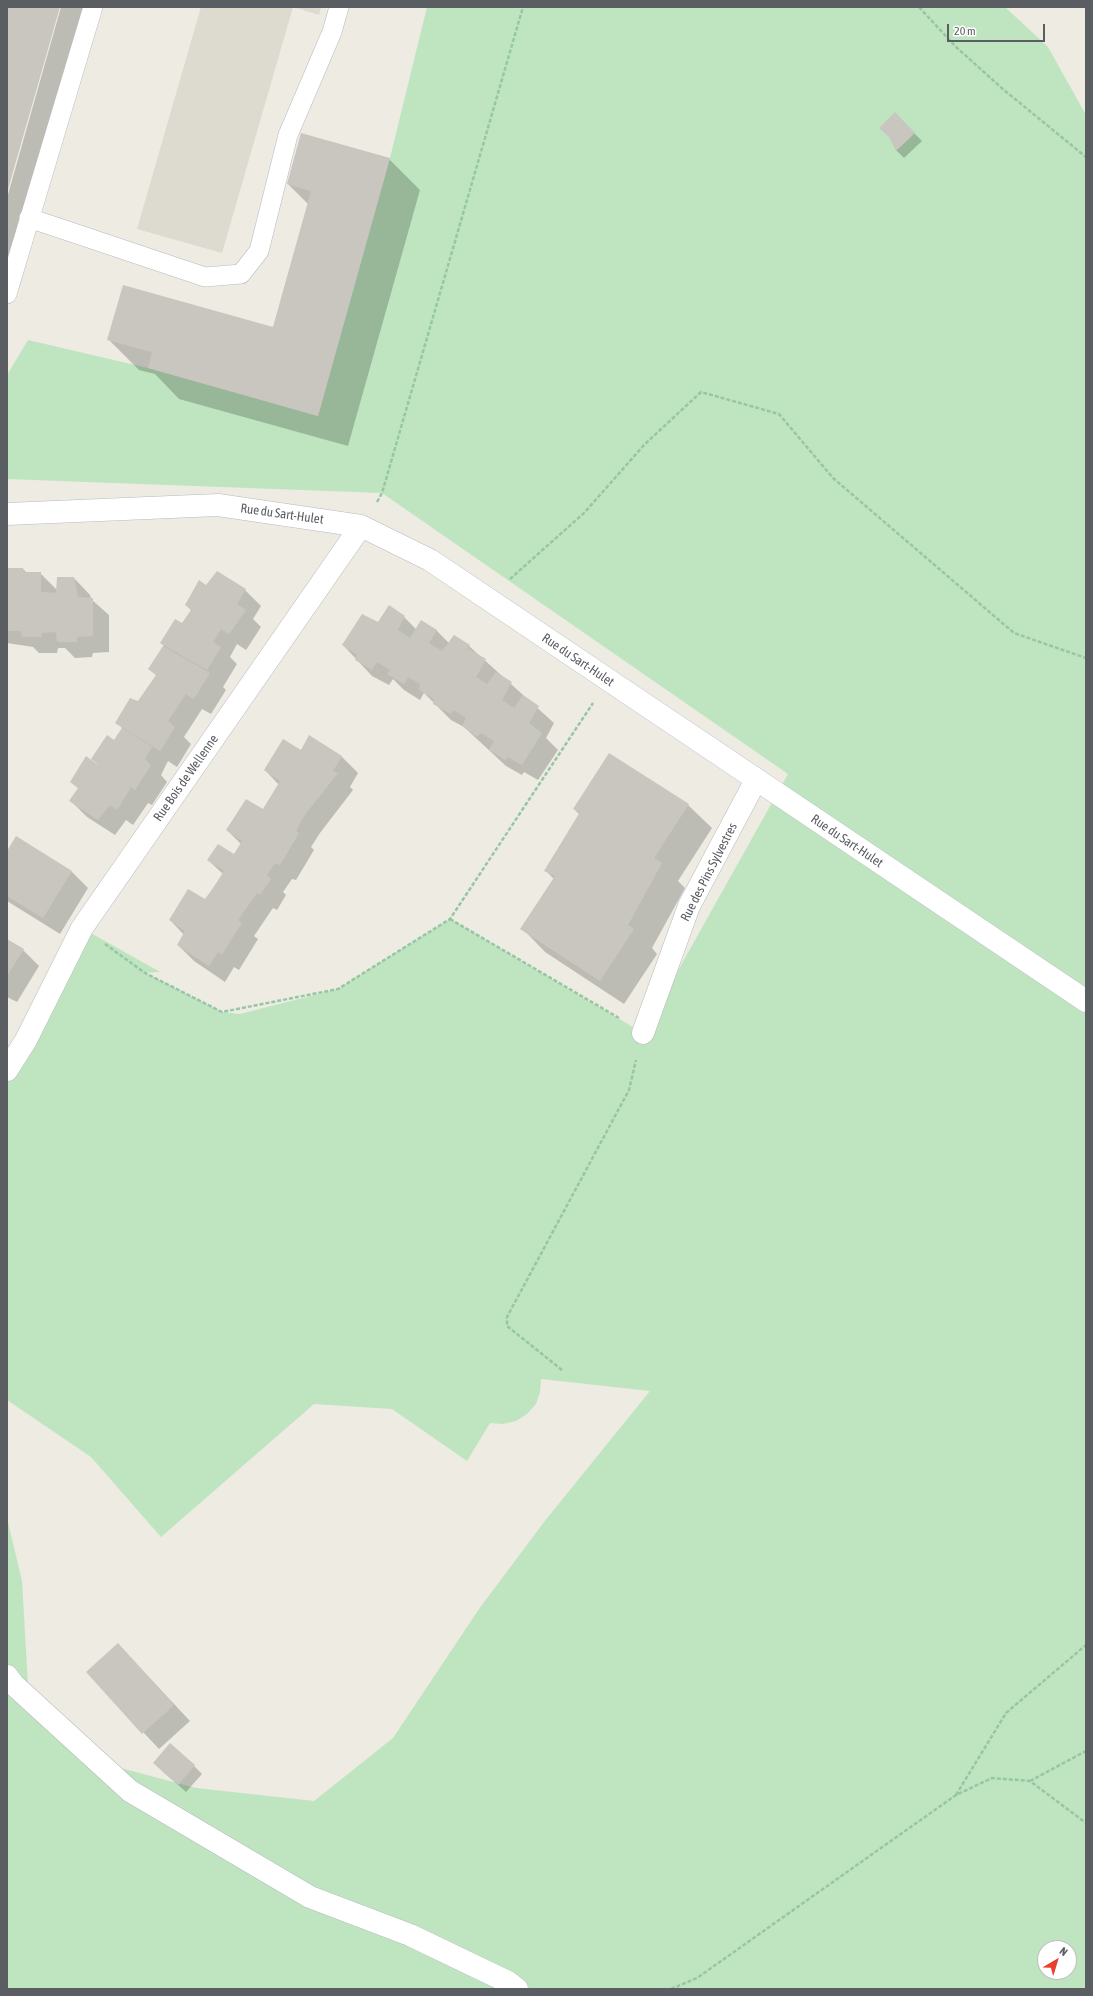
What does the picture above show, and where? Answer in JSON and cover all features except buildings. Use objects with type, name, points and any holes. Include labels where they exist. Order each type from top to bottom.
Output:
[{"type":"street","name":"Rue du Sart-Hulet","points":[[7,514],[218,505],[361,526],[430,560],[1086,1001]]},
{"type":"street","name":"Rue Bois de Wellenne","points":[[7,1070],[26,1040],[82,928],[361,526]]},
{"type":"street","name":"Rue des Pins Sylvestres","points":[[643,1033],[689,906],[756,780]]},
{"type":"street","points":[[7,1676],[14,1685],[130,1791],[310,1897],[410,1935],[508,1982],[517,1989]]},
{"type":"lane","points":[[7,294],[93,7]]},
{"type":"lane","points":[[30,218],[205,277],[241,274],[259,251],[288,135],[332,32],[339,7]]},
{"type":"path","points":[[361,526],[382,493],[523,7]]},
{"type":"path","points":[[919,7],[956,47],[982,71],[1086,157]]},
{"type":"path","points":[[487,599],[584,513],[645,444],[701,392],[779,414],[833,478],[1014,633],[1086,658]]},
{"type":"path","points":[[82,928],[145,973],[222,1012],[338,989],[450,919],[608,681]]},
{"type":"path","points":[[450,919],[643,1033],[628,1090],[507,1317],[507,1326],[562,1370]]},
{"type":"path","points":[[956,1795],[1006,1713],[1086,1644]]},
{"type":"path","points":[[1030,1782],[1086,1751]]},
{"type":"path","points":[[670,1989],[697,1978],[956,1795],[992,1778],[1030,1782],[1086,1823]]},
{"type":"shaded area","points":[[201,7],[293,7],[222,253],[137,229]]},
{"type":"shaded area","points":[[293,7],[321,7],[319,15]]},
{"type":"green space","points":[[427,7],[1005,7],[1048,47],[1086,115],[1086,1989],[7,1989],[7,1518],[22,1581],[29,1702],[79,1757],[196,1788],[314,1801],[393,1738],[479,1609],[544,1522],[650,1391],[541,1379],[540,1392],[536,1404],[527,1414],[516,1421],[503,1424],[490,1423],[467,1461],[392,1409],[314,1404],[161,1537],[91,1457],[7,1400],[7,1070],[82,928],[160,972],[146,973],[222,1012],[240,1014],[338,989],[450,919],[643,1033],[788,774],[382,493],[7,479],[7,375],[28,340],[148,368],[318,416],[390,158]]}]
